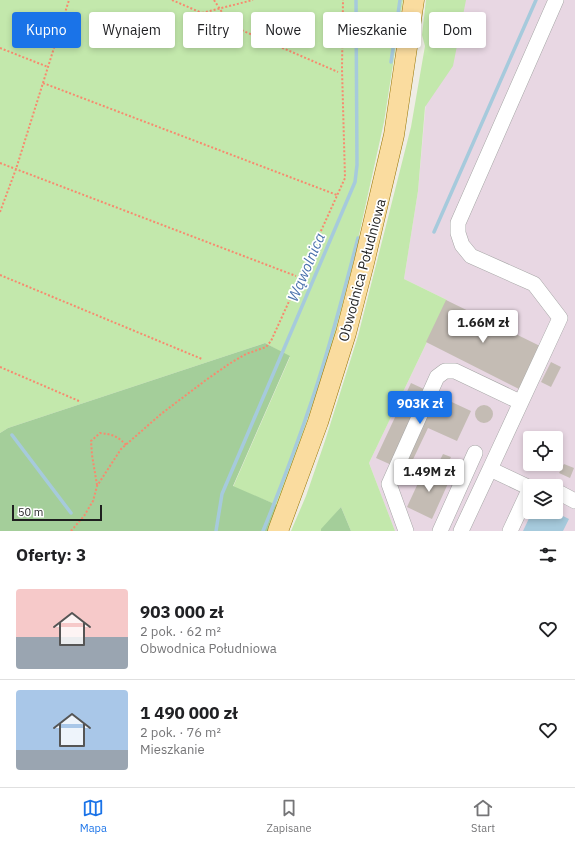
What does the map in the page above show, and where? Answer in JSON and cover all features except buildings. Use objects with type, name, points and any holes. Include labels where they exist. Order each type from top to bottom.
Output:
[{"type":"main road","name":"Obwodnica Południowa","points":[[278,531],[318,422],[346,333],[364,263],[394,135],[414,0]]},
{"type":"lane","points":[[461,531],[560,318],[534,284],[471,256],[462,245],[458,233],[458,223],[556,0]]},
{"type":"lane","points":[[406,531],[389,484],[437,377],[445,371],[455,370],[520,402]]},
{"type":"lane","points":[[440,531],[475,453]]},
{"type":"lane","points":[[490,469],[523,485]]},
{"type":"lane","points":[[563,495],[575,501]]},
{"type":"lane","points":[[510,531],[523,503]]},
{"type":"path","points":[[0,212],[16,169],[69,0]]},
{"type":"path","points":[[172,0],[200,12]]},
{"type":"path","points":[[214,0],[222,12]]},
{"type":"path","points":[[206,12],[253,0]]},
{"type":"path","points":[[72,531],[84,516],[93,501],[98,486],[121,449],[162,414],[206,380],[246,354],[266,347],[271,341],[345,178],[342,70],[343,0]]},
{"type":"path","points":[[243,31],[338,72]]},
{"type":"path","points":[[0,48],[48,67]]},
{"type":"path","points":[[43,83],[337,195]]},
{"type":"path","points":[[0,163],[296,276]]},
{"type":"path","points":[[0,275],[202,359]]},
{"type":"path","points":[[0,367],[79,401]]},
{"type":"path","points":[[98,486],[91,441],[100,434],[111,434],[121,439],[126,445]]},
{"type":"shaded area","points":[[435,0],[575,0],[575,531],[395,531],[369,463],[447,300],[404,279],[418,191],[431,48],[486,48],[486,12],[434,12]]},
{"type":"green space","points":[[0,0],[403,0],[401,12],[323,12],[323,48],[396,48],[384,122],[353,262],[332,346],[296,454],[277,505],[233,487],[290,357],[265,343],[8,428],[0,433]]},
{"type":"green space","points":[[426,0],[466,0],[464,12],[429,12],[429,48],[457,48],[453,66],[425,107],[418,191],[404,279],[447,300],[369,463],[395,531],[351,531],[341,507],[321,531],[291,531],[306,496],[325,441],[358,336],[411,127],[425,46],[422,35]]},
{"type":"green space","points":[[265,343],[290,356],[233,486],[277,505],[268,531],[0,531],[0,433],[8,428]]},
{"type":"green space","points":[[341,507],[351,531],[321,531],[321,529]]},
{"type":"water","points":[[563,516],[569,519],[563,531],[523,531],[529,519],[563,519]]},
{"type":"waterway","name":"Wąwolnica","points":[[216,531],[222,494],[355,182],[357,165],[356,0]]},
{"type":"waterway","points":[[391,62],[400,0]]},
{"type":"waterway","points":[[434,232],[536,0]]},
{"type":"waterway","points":[[263,531],[283,481],[320,377],[358,238]]},
{"type":"waterway","points":[[12,435],[71,513]]}]
